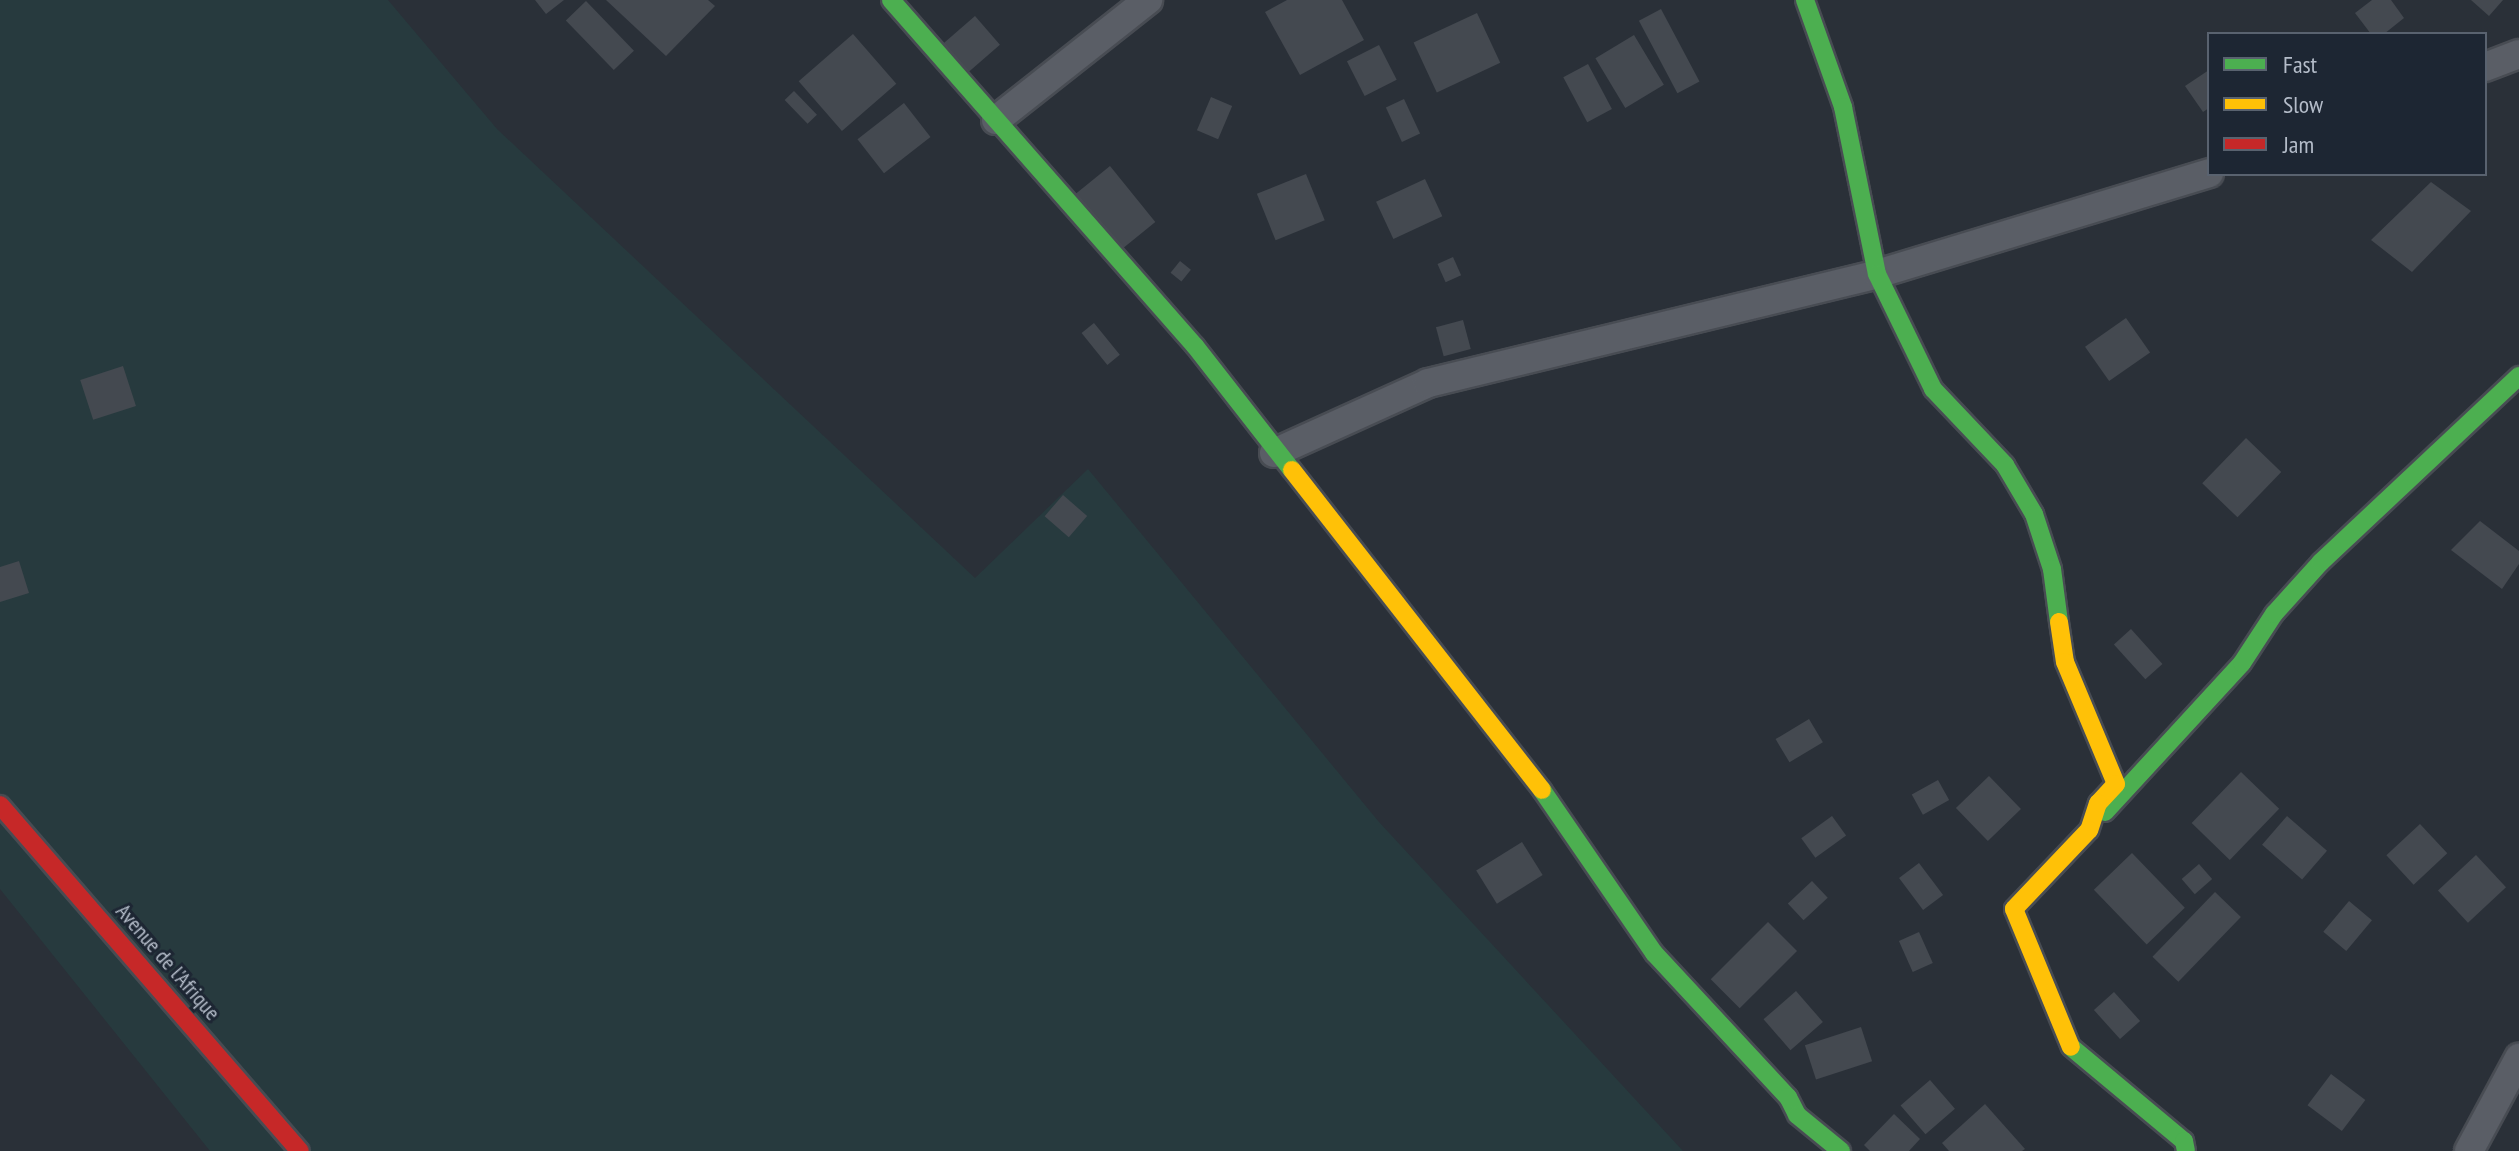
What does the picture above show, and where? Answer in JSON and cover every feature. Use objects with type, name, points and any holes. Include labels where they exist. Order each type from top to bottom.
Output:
[{"type":"street","points":[[891,0],[1195,346],[1274,453],[1531,775],[1654,953],[1788,1097],[1797,1115],[1841,1151]]},
{"type":"street","points":[[996,120],[1148,0]]},
{"type":"street","points":[[1805,0],[1843,107],[1877,274],[1933,389],[2005,465],[2034,514],[2052,569],[2065,662],[2116,784],[2098,803],[2089,830]]},
{"type":"street","points":[[2487,66],[2519,54]]},
{"type":"street","points":[[1274,453],[1428,383],[1877,274],[2207,174]]},
{"type":"street","points":[[2186,1151],[2184,1141],[2072,1049],[2014,909],[2242,663],[2274,614],[2321,562],[2519,376]]},
{"type":"street","name":"Avenue de l'Afrique","points":[[0,805],[300,1151]]},
{"type":"street","points":[[2469,1151],[2519,1058]]},
{"type":"green space","points":[[0,0],[388,0],[497,129],[975,578],[1088,469],[1379,822],[1683,1151],[210,1151],[0,889]]},
{"type":"building","points":[[535,0],[564,0],[546,14]]},
{"type":"building","points":[[606,0],[708,0],[715,6],[666,56]]},
{"type":"building","points":[[1287,0],[1342,0],[1364,40],[1300,75],[1265,12]]},
{"type":"building","points":[[2372,0],[2391,0],[2404,18],[2386,32],[2369,32],[2355,13]]},
{"type":"building","points":[[2471,0],[2503,0],[2489,16]]},
{"type":"building","points":[[586,1],[634,51],[614,70],[566,20]]},
{"type":"building","points":[[1661,9],[1699,81],[1677,93],[1639,21]]},
{"type":"building","points":[[1477,13],[1500,63],[1437,92],[1414,43]]},
{"type":"building","points":[[975,16],[1000,45],[966,74],[941,46]]},
{"type":"building","points":[[853,34],[896,84],[842,131],[799,81]]},
{"type":"building","points":[[1634,35],[1664,85],[1625,108],[1595,58]]},
{"type":"building","points":[[1379,45],[1397,80],[1365,96],[1347,61]]},
{"type":"building","points":[[1588,64],[1612,109],[1587,122],[1563,77]]},
{"type":"building","points":[[2207,71],[2207,109],[2203,112],[2185,86]]},
{"type":"building","points":[[794,91],[817,115],[808,124],[785,100]]},
{"type":"building","points":[[1211,97],[1232,106],[1218,139],[1197,130]]},
{"type":"building","points":[[1404,99],[1420,133],[1402,142],[1386,107]]},
{"type":"building","points":[[904,103],[930,137],[884,173],[858,139]]},
{"type":"building","points":[[1110,166],[1155,222],[1121,250],[1076,194]]},
{"type":"building","points":[[1306,174],[1325,220],[1276,240],[1257,194]]},
{"type":"building","points":[[1425,179],[1442,216],[1393,239],[1376,202]]},
{"type":"building","points":[[2431,182],[2471,211],[2412,272],[2371,240]]},
{"type":"building","points":[[1453,257],[1461,275],[1446,282],[1437,264]]},
{"type":"building","points":[[1180,261],[1191,270],[1181,281],[1171,273]]},
{"type":"building","points":[[2126,318],[2150,352],[2109,381],[2085,347]]},
{"type":"building","points":[[1463,320],[1471,349],[1444,356],[1436,327]]},
{"type":"building","points":[[1094,323],[1120,355],[1107,365],[1082,333]]},
{"type":"building","points":[[123,366],[136,406],[93,420],[80,380]]},
{"type":"building","points":[[2246,438],[2281,472],[2237,517],[2202,483]]},
{"type":"building","points":[[1063,495],[1087,516],[1069,537],[1045,516]]},
{"type":"building","points":[[2480,521],[2519,551],[2519,564],[2502,589],[2451,550]]},
{"type":"building","points":[[19,561],[29,593],[0,602],[0,567]]},
{"type":"building","points":[[2131,629],[2162,664],[2145,679],[2114,644]]},
{"type":"building","points":[[1809,719],[1823,742],[1789,762],[1776,739]]},
{"type":"building","points":[[2241,772],[2279,809],[2230,860],[2192,823]]},
{"type":"building","points":[[1989,776],[2021,809],[1988,841],[1956,808]]},
{"type":"building","points":[[1938,780],[1949,800],[1923,815],[1912,795]]},
{"type":"building","points":[[1832,816],[1846,835],[1815,858],[1801,838]]},
{"type":"building","points":[[2287,816],[2327,851],[2302,879],[2262,845]]},
{"type":"building","points":[[2420,824],[2447,853],[2414,885],[2386,855]]},
{"type":"building","points":[[1522,842],[1543,875],[1497,904],[1476,871]]},
{"type":"building","points":[[2132,853],[2185,908],[2147,944],[2094,890]]},
{"type":"building","points":[[2476,855],[2506,887],[2468,923],[2438,890]]},
{"type":"building","points":[[1919,863],[1943,895],[1923,910],[1899,878]]},
{"type":"building","points":[[2199,864],[2212,879],[2195,894],[2182,879]]},
{"type":"building","points":[[1812,881],[1828,898],[1804,920],[1788,904]]},
{"type":"building","points":[[2215,892],[2241,917],[2178,982],[2152,957]]},
{"type":"building","points":[[2349,901],[2372,920],[2346,951],[2323,932]]},
{"type":"building","points":[[1768,922],[1797,951],[1740,1008],[1711,979]]},
{"type":"building","points":[[1919,932],[1933,963],[1913,972],[1899,941]]},
{"type":"building","points":[[1796,991],[1823,1022],[1790,1050],[1764,1019]]},
{"type":"building","points":[[2114,992],[2140,1021],[2120,1039],[2094,1010]]},
{"type":"building","points":[[1861,1027],[1872,1061],[1816,1079],[1805,1045]]},
{"type":"building","points":[[2331,1074],[2365,1100],[2342,1131],[2308,1105]]},
{"type":"building","points":[[1930,1080],[1955,1109],[1925,1134],[1901,1106]]},
{"type":"building","points":[[1985,1104],[2025,1149],[1949,1151],[1942,1143]]},
{"type":"building","points":[[1894,1114],[1920,1139],[1909,1151],[1870,1151],[1864,1145]]},
{"type":"traffic: fast","points":[[891,0],[1195,346],[1292,470]]},
{"type":"traffic: fast","points":[[1805,0],[1843,107],[1877,274],[1933,389],[2005,465],[2034,514],[2052,569],[2059,622]]},
{"type":"traffic: fast","points":[[2105,812],[2242,663],[2274,614],[2321,562],[2519,376]]},
{"type":"traffic: fast","points":[[1542,790],[1654,953],[1788,1097],[1797,1115],[1841,1151]]},
{"type":"traffic: fast","points":[[2071,1047],[2184,1141],[2186,1151]]},
{"type":"traffic: slow","points":[[1292,470],[1542,790]]},
{"type":"traffic: slow","points":[[2059,622],[2065,662],[2116,784],[2098,803],[2089,830],[2014,909],[2071,1047]]},
{"type":"traffic: jam","points":[[0,805],[300,1151]]}]
